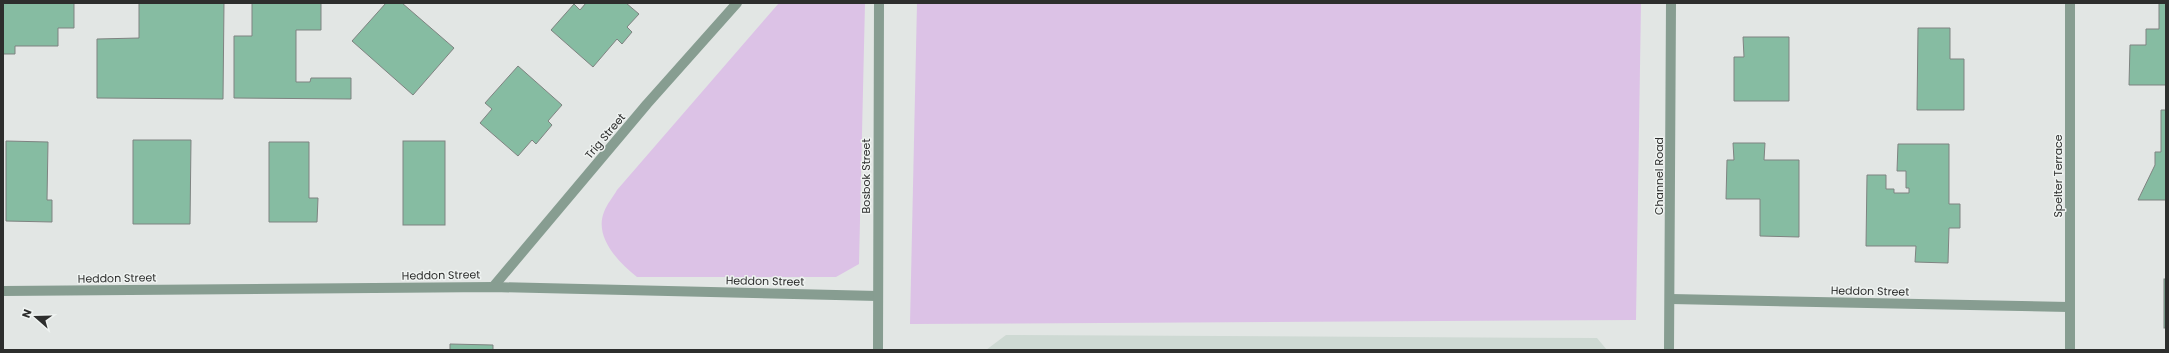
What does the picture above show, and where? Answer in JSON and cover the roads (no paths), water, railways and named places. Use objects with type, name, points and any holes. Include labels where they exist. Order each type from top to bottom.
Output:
[{"type":"street","name":"Trig Street","points":[[493,287],[647,104],[737,3]]},
{"type":"street","name":"Bosbok Street","points":[[878,350],[879,3]]},
{"type":"street","name":"Channel Road","points":[[1669,350],[1671,299],[1671,3]]},
{"type":"street","name":"Spelter Terrace","points":[[2070,3],[2070,350]]},
{"type":"street","name":"Heddon Street","points":[[3,291],[493,287],[878,296]]},
{"type":"street","name":"Heddon Street","points":[[1671,299],[2070,307]]}]
